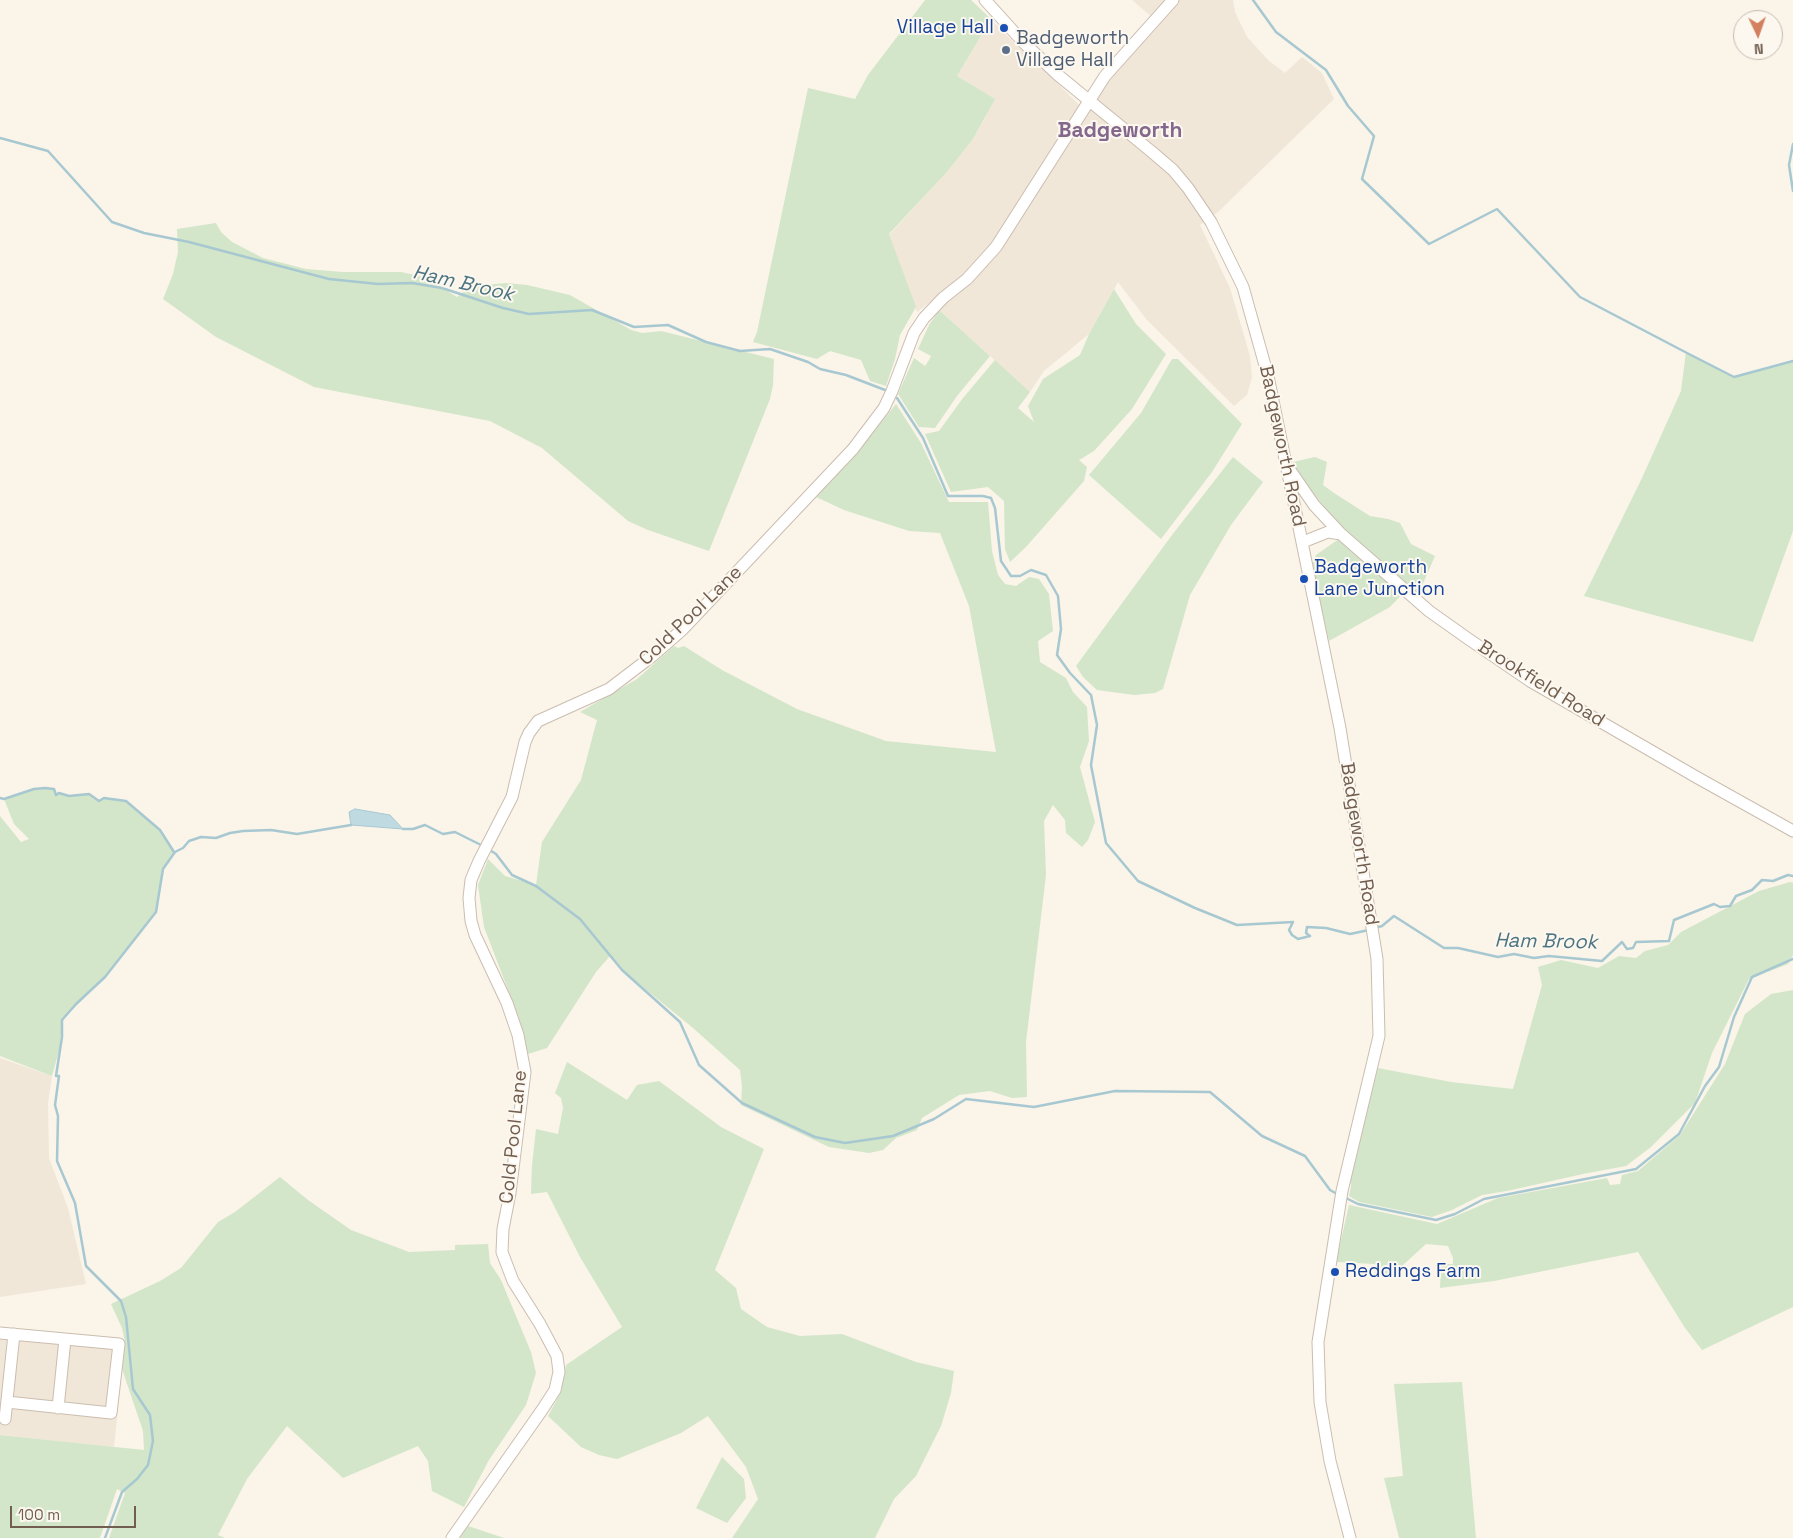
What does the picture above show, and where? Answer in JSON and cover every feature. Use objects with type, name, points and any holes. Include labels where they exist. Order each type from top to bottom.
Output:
[{"type":"street","name":"Badgeworth Road","points":[[985,0],[1024,43],[1058,75],[1173,170],[1188,188],[1211,222],[1243,287],[1268,376],[1340,728],[1377,959],[1379,1036],[1342,1191],[1318,1342],[1320,1402],[1330,1461],[1350,1538]]},
{"type":"street","name":"Cold Pool Lane","points":[[452,1538],[555,1390],[559,1372],[557,1356],[514,1281],[502,1252],[503,1229],[510,1193],[525,1072],[518,1035],[507,1003],[475,936],[471,922],[469,898],[471,880],[479,860],[512,797],[525,742],[529,733],[538,721],[609,689],[670,640],[767,542],[853,449],[884,408],[914,333],[924,318],[943,298],[967,279],[996,247],[1105,76],[1173,0]]},
{"type":"street","name":"Brookfield Road","points":[[1288,467],[1314,505],[1342,534],[1429,611],[1530,680],[1793,831]]},
{"type":"street","points":[[1297,513],[1299,505],[1307,503],[1314,505]]},
{"type":"street","points":[[1302,542],[1328,532],[1342,534]]},
{"type":"street","points":[[0,1333],[119,1344],[111,1413],[7,1402]]},
{"type":"street","points":[[5,1419],[14,1334]]},
{"type":"street","points":[[58,1408],[65,1339]]},
{"type":"shaded area","points":[[1132,0],[1233,0],[1235,12],[1247,37],[1269,61],[1285,73],[1302,57],[1322,73],[1334,99],[1218,212],[1200,225],[1230,288],[1250,356],[1252,377],[1247,395],[1234,406],[1147,320],[1118,282],[1089,334],[1044,371],[1030,392],[930,302],[917,312],[889,235],[947,172],[973,139],[994,99],[957,76],[991,19],[1020,49],[1038,63],[1078,104],[1089,112],[1104,87],[1158,22]]},
{"type":"shaded area","points":[[0,1058],[52,1076],[48,1103],[49,1158],[68,1208],[86,1284],[0,1297]]},
{"type":"shaded area","points":[[0,1329],[125,1342],[114,1447],[0,1435]]},
{"type":"green space","points":[[925,0],[971,0],[991,19],[957,76],[995,99],[973,139],[947,172],[889,234],[916,307],[900,335],[895,359],[886,386],[870,381],[861,360],[830,351],[817,359],[753,342],[757,332],[808,88],[855,99],[868,75]]},
{"type":"green space","points":[[216,223],[221,232],[232,242],[263,258],[306,269],[343,272],[401,272],[424,277],[457,297],[467,289],[483,285],[506,283],[527,285],[570,295],[631,330],[642,333],[661,331],[774,359],[773,385],[770,399],[709,551],[628,521],[542,448],[490,421],[314,387],[216,337],[163,299],[173,274],[178,252],[177,229]]},
{"type":"green space","points":[[1114,289],[1136,324],[1166,354],[1132,409],[1094,451],[1079,460],[1087,467],[1084,481],[1026,547],[1010,562],[1005,549],[1004,501],[988,487],[951,492],[925,434],[939,431],[963,398],[995,360],[1030,392],[1018,408],[1034,422],[1028,406],[1043,379],[1080,355],[1089,334]]},
{"type":"green space","points":[[939,310],[990,356],[957,396],[935,428],[919,427],[898,394],[914,358],[925,366],[931,356],[918,349],[929,325]]},
{"type":"green space","points":[[1686,352],[1734,377],[1793,361],[1793,531],[1753,642],[1584,596],[1642,478],[1681,391]]},
{"type":"green space","points":[[1172,359],[1178,359],[1242,424],[1212,472],[1161,539],[1089,475],[1141,413]]},
{"type":"green space","points":[[896,404],[921,443],[949,502],[988,502],[992,551],[998,575],[1005,584],[1016,586],[1029,577],[1039,579],[1049,594],[1053,631],[1038,641],[1040,662],[1066,678],[1073,692],[1087,707],[1089,741],[1080,767],[1095,822],[1088,840],[1082,847],[1066,833],[1065,820],[1053,805],[1044,821],[1046,875],[1026,1042],[1027,1097],[1012,1098],[990,1091],[959,1095],[922,1118],[917,1130],[896,1138],[883,1150],[869,1153],[829,1147],[741,1105],[742,1087],[740,1070],[693,1028],[622,970],[610,956],[596,972],[547,1048],[528,1054],[518,1016],[484,927],[478,885],[488,859],[505,876],[536,885],[542,842],[581,780],[597,720],[580,712],[637,679],[674,646],[678,648],[684,646],[722,670],[797,709],[886,741],[996,752],[969,606],[940,533],[909,531],[844,510],[816,497]]},
{"type":"green space","points":[[1233,457],[1263,482],[1231,525],[1190,595],[1163,689],[1155,693],[1134,695],[1097,690],[1083,677],[1076,666],[1172,535]]},
{"type":"green space","points":[[1315,457],[1327,462],[1323,485],[1370,516],[1400,523],[1411,544],[1435,556],[1418,595],[1408,588],[1390,607],[1329,641],[1313,574],[1313,562],[1316,555],[1346,534],[1302,479],[1293,462]]},
{"type":"green space","points":[[34,789],[54,789],[56,795],[59,793],[69,796],[89,794],[99,801],[104,798],[126,801],[160,830],[175,852],[163,869],[156,912],[105,977],[62,1020],[60,1047],[52,1076],[0,1056],[0,816],[21,842],[29,839],[14,824],[4,799]]},
{"type":"green space","points":[[1790,882],[1793,883],[1793,955],[1788,964],[1749,979],[1712,1053],[1695,1103],[1651,1147],[1626,1166],[1482,1195],[1452,1210],[1432,1217],[1359,1202],[1349,1196],[1351,1173],[1378,1068],[1451,1082],[1513,1089],[1542,985],[1538,967],[1561,960],[1598,968],[1619,956],[1636,958],[1645,951],[1668,945],[1681,932],[1759,891]]},
{"type":"green space","points":[[1793,990],[1793,1307],[1702,1350],[1685,1328],[1638,1252],[1494,1281],[1440,1288],[1441,1264],[1453,1264],[1453,1258],[1448,1246],[1426,1244],[1392,1275],[1375,1275],[1375,1264],[1336,1262],[1349,1205],[1437,1224],[1498,1198],[1607,1178],[1610,1185],[1620,1184],[1622,1175],[1638,1171],[1680,1135],[1725,1064],[1745,1014],[1771,994]]},
{"type":"green space","points":[[567,1062],[627,1100],[637,1085],[659,1081],[721,1127],[764,1149],[715,1270],[736,1288],[741,1309],[767,1327],[800,1336],[842,1334],[916,1362],[954,1371],[951,1393],[941,1426],[916,1476],[894,1499],[875,1538],[732,1538],[758,1499],[746,1467],[708,1416],[681,1433],[617,1459],[599,1455],[581,1447],[548,1416],[561,1392],[566,1365],[622,1327],[580,1257],[547,1192],[531,1194],[536,1129],[558,1134],[563,1108],[561,1098],[555,1093]]},
{"type":"green space","points":[[280,1177],[308,1200],[351,1230],[409,1252],[455,1250],[455,1245],[488,1244],[490,1263],[501,1280],[531,1352],[536,1373],[526,1405],[489,1460],[464,1507],[432,1491],[428,1461],[418,1446],[343,1478],[287,1426],[247,1479],[218,1535],[225,1538],[109,1538],[125,1493],[117,1489],[100,1538],[0,1538],[0,1435],[144,1450],[143,1431],[122,1369],[125,1342],[122,1328],[111,1304],[160,1281],[181,1268],[218,1222],[235,1212]]},
{"type":"green space","points":[[1462,1382],[1476,1538],[1399,1538],[1384,1478],[1403,1476],[1394,1384]]},
{"type":"green space","points":[[722,1457],[744,1479],[746,1498],[727,1523],[696,1508]]},
{"type":"green space","points":[[468,1526],[504,1538],[460,1538]]},
{"type":"water","points":[[355,809],[390,815],[403,829],[351,825],[349,812]]},
{"type":"waterway","points":[[1253,0],[1276,32],[1326,70],[1348,106],[1374,136],[1362,179],[1429,244],[1497,209],[1580,297],[1687,353],[1734,377],[1793,361]]},
{"type":"waterway","name":"Ham Brook","points":[[0,138],[48,151],[112,222],[144,233],[189,242],[329,279],[378,284],[412,283],[442,288],[503,308],[529,314],[592,310],[634,327],[668,325],[706,342],[740,351],[770,349],[808,362],[820,369],[846,375],[885,390]]},
{"type":"waterway","points":[[1793,144],[1789,165],[1793,191]]},
{"type":"waterway","name":"Ham Brook","points":[[897,398],[923,438],[948,496],[983,496],[991,498],[995,508],[1001,561],[1011,576],[1020,576],[1031,570],[1046,575],[1058,596],[1061,629],[1057,655],[1070,673],[1091,695],[1097,725],[1091,765],[1106,843],[1138,881],[1195,908],[1237,925],[1293,922],[1289,930],[1298,939],[1310,936],[1306,933],[1307,927],[1326,928],[1350,934],[1369,930]]},
{"type":"waterway","points":[[0,798],[4,799],[34,789],[45,788],[54,789],[56,795],[59,793],[69,796],[89,794],[99,801],[104,798],[126,801],[160,830],[174,852]]},
{"type":"waterway","points":[[105,1538],[122,1492],[137,1479],[148,1465],[153,1441],[150,1415],[133,1389],[126,1317],[121,1301],[86,1266],[75,1203],[57,1161],[58,1116],[55,1105],[59,1076],[56,1076],[62,1037],[62,1020],[105,977],[156,912],[163,869],[175,852],[183,848],[189,841],[201,837],[216,838],[243,831],[271,830],[297,834],[351,825]]},
{"type":"waterway","points":[[403,829],[413,829],[425,825],[443,834],[455,832],[483,846]]},
{"type":"waterway","points":[[488,849],[496,854],[512,875],[536,886],[580,919],[622,970],[680,1022],[699,1065],[742,1103],[815,1137],[845,1143],[893,1136],[934,1119],[966,1099],[1034,1107],[1115,1091],[1210,1092],[1262,1136],[1305,1156],[1330,1190],[1337,1194]]},
{"type":"waterway","name":"Ham Brook","points":[[1375,928],[1382,926],[1394,916],[1444,948],[1458,948],[1498,957],[1514,954],[1534,958],[1549,956],[1602,961],[1622,942],[1627,949],[1633,948],[1636,942],[1669,941],[1674,920],[1714,904],[1720,907],[1730,906],[1736,896],[1752,890],[1762,880],[1773,881],[1788,875],[1793,876]]},
{"type":"waterway","points":[[1344,1197],[1358,1204],[1436,1220],[1455,1214],[1484,1199],[1636,1169],[1679,1134],[1705,1086],[1719,1067],[1734,1017],[1752,977],[1793,959]]},
{"type":"place","name":"Village Hall","points":[[1004,28]]},
{"type":"place","name":"Badgeworth Village Hall","points":[[1006,50]]},
{"type":"place","name":"Badgeworth Lane Junction","points":[[1304,579]]},
{"type":"place","name":"Reddings Farm","points":[[1335,1272]]},
{"type":"district","name":"Badgeworth","points":[[1120,131]]}]
